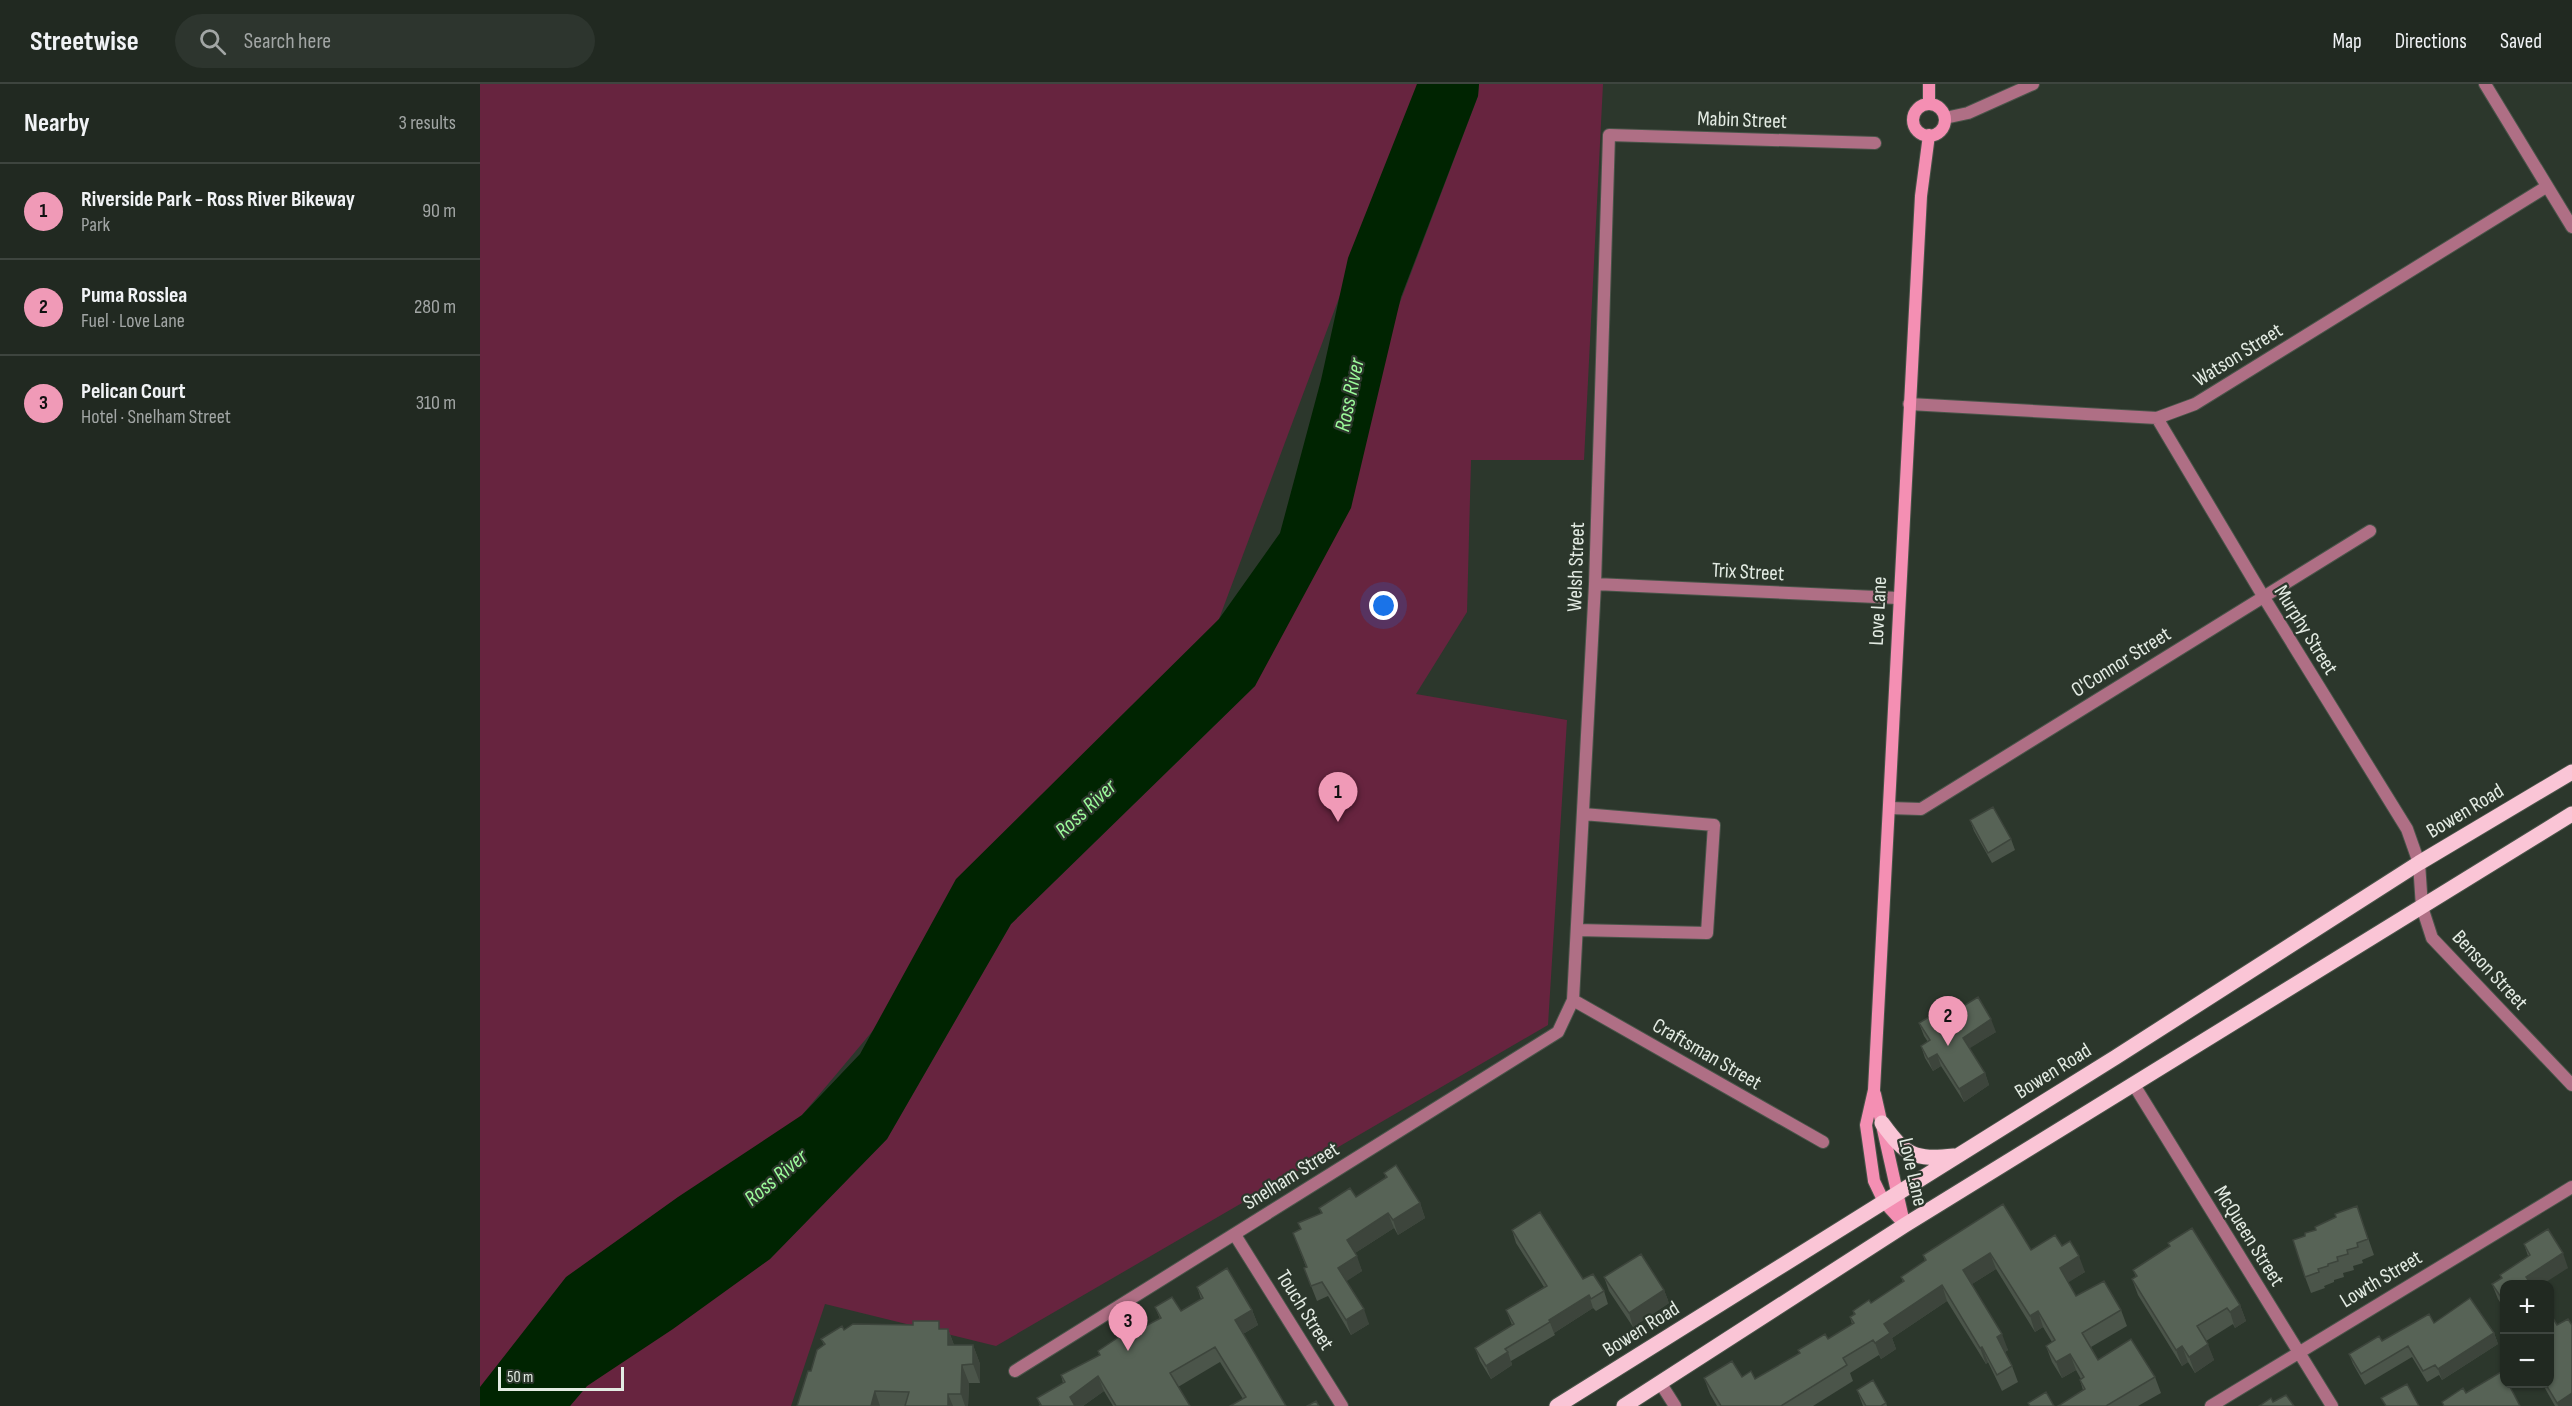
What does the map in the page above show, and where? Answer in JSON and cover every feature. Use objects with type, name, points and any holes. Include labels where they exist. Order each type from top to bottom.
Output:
[{"type":"main road","name":"Bowen Road","points":[[1557,1406],[1960,1155],[2419,863],[2572,772]]},
{"type":"main road","points":[[1624,1406],[1905,1225],[2572,814]]},
{"type":"main road","points":[[1882,1124],[1897,1143],[1914,1156],[1932,1158],[1960,1155]]},
{"type":"street","points":[[1929,84],[1929,104]]},
{"type":"street","points":[[1945,118],[1968,113],[2033,84]]},
{"type":"street","points":[[2485,84],[2572,227]]},
{"type":"street","points":[[1929,104],[1938,107],[1945,118],[1941,130],[1929,135],[1917,129],[1914,119],[1917,110],[1929,104]]},
{"type":"street","name":"Mabin Street","points":[[1609,135],[1875,143]]},
{"type":"street","name":"Welsh Street","points":[[1573,1000],[1595,584],[1609,135]]},
{"type":"street","name":"Love Lane","points":[[1905,1225],[1884,1202],[1874,1181],[1866,1125],[1874,1090],[1898,598],[1921,196],[1929,135]]},
{"type":"street","name":"Watson Street","points":[[1910,404],[2157,418],[2195,404],[2546,187]]},
{"type":"street","name":"Murphy Street","points":[[2157,418],[2263,596],[2407,829],[2419,863]]},
{"type":"street","name":"O'Connor Street","points":[[1889,808],[1921,809],[2370,531]]},
{"type":"street","name":"Trix Street","points":[[1595,584],[1898,598]]},
{"type":"street","points":[[1577,930],[1707,933],[1714,825],[1583,814]]},
{"type":"street","name":"Benson Street","points":[[2419,863],[2422,907],[2432,938],[2572,1086]]},
{"type":"street","name":"Craftsman Street","points":[[1573,1000],[1822,1142]]},
{"type":"street","name":"Snelham Street","points":[[1015,1371],[1558,1032],[1573,1000]]},
{"type":"street","name":"McQueen Street","points":[[2134,1085],[2332,1406]]},
{"type":"street","name":"Love Lane","points":[[1874,1090],[1905,1225]]},
{"type":"street","name":"Lowth Street","points":[[2211,1406],[2572,1187]]},
{"type":"street","name":"Touch Street","points":[[1235,1235],[1342,1406]]},
{"type":"street","points":[[1661,1384],[1676,1406]]},
{"type":"shaded area","points":[[480,84],[1417,84],[1416,92],[1219,619],[802,1115],[489,1406],[480,1406]]},
{"type":"shaded area","points":[[1479,84],[1603,84],[1584,460],[1471,460],[1467,612],[1416,694],[1567,720],[1548,1025],[996,1346],[825,1304],[791,1406],[570,1406],[587,1386],[770,1259],[887,1139],[1011,924],[1255,686],[1478,96]]},
{"type":"water","name":"Ross River","points":[[1417,84],[1479,84],[1478,96],[1401,297],[1351,508],[1255,686],[1011,924],[887,1139],[770,1259],[673,1329],[587,1386],[570,1406],[480,1406],[480,1387],[566,1277],[678,1197],[802,1115],[860,1054],[956,879],[1219,619],[1280,533],[1321,380],[1348,258]]},
{"type":"building","points":[[1993,807],[2011,839],[1988,853],[1970,820]]},
{"type":"building","points":[[1978,997],[1991,1019],[1963,1038],[1985,1073],[1959,1089],[1937,1054],[1928,1059],[1921,1046],[1930,1040],[1919,1023],[1944,1008],[1949,1015]]},
{"type":"building","points":[[1396,1165],[1420,1203],[1393,1220],[1388,1213],[1347,1240],[1357,1256],[1338,1268],[1364,1309],[1346,1320],[1322,1282],[1311,1286],[1304,1268],[1307,1267],[1293,1233],[1301,1229],[1298,1223],[1322,1213],[1319,1208],[1350,1188],[1356,1197],[1387,1177],[1384,1173]]},
{"type":"building","points":[[2003,1204],[2031,1250],[2055,1235],[2062,1246],[2070,1241],[2079,1256],[2060,1268],[2076,1296],[2104,1281],[2121,1310],[2082,1333],[2098,1360],[2131,1339],[2155,1377],[2106,1406],[2058,1406],[2085,1389],[2080,1380],[2084,1377],[2070,1354],[2056,1362],[2046,1346],[2055,1340],[2038,1311],[2030,1316],[1990,1253],[1963,1270],[2002,1334],[1997,1337],[2012,1366],[1997,1375],[1982,1347],[1980,1348],[1942,1285],[1884,1324],[1890,1333],[1875,1343],[1873,1340],[1843,1358],[1847,1365],[1781,1406],[1721,1406],[1704,1378],[1732,1361],[1742,1377],[1751,1371],[1755,1379],[1800,1353],[1798,1350],[1825,1334],[1828,1339],[1854,1323],[1850,1317],[1855,1314],[1853,1311],[1869,1300],[1871,1303],[1904,1281],[1901,1277],[1926,1260],[1923,1255]]},
{"type":"building","points":[[2357,1206],[2368,1239],[2357,1243],[2358,1247],[2347,1250],[2348,1254],[2337,1257],[2338,1261],[2305,1277],[2293,1240],[2316,1230],[2315,1227],[2336,1217],[2335,1214]]},
{"type":"building","points":[[1540,1212],[1583,1279],[1593,1274],[1604,1291],[1591,1299],[1589,1295],[1549,1320],[1550,1322],[1505,1349],[1508,1352],[1486,1366],[1475,1348],[1514,1324],[1506,1310],[1547,1286],[1512,1230]]},
{"type":"building","points":[[2192,1228],[2240,1305],[2230,1312],[2227,1308],[2197,1326],[2208,1344],[2189,1357],[2182,1346],[2176,1350],[2132,1279],[2137,1276],[2133,1270],[2170,1246],[2168,1243]]},
{"type":"building","points":[[2548,1229],[2563,1253],[2526,1277],[2528,1280],[2500,1280],[2500,1296],[2492,1284],[2502,1278],[2500,1275],[2530,1255],[2524,1244]]},
{"type":"building","points":[[1641,1254],[1664,1290],[1629,1313],[1604,1277]]},
{"type":"building","points":[[1227,1268],[1252,1310],[1235,1320],[1286,1406],[1230,1406],[1246,1397],[1215,1347],[1170,1373],[1190,1406],[1116,1406],[1098,1376],[1070,1397],[1075,1406],[1039,1406],[1041,1405],[1037,1398],[1065,1382],[1061,1375],[1100,1355],[1098,1351],[1135,1326],[1138,1330],[1161,1318],[1155,1307],[1172,1297],[1181,1311],[1203,1298],[1197,1287]]},
{"type":"building","points":[[2470,1298],[2494,1333],[2438,1369],[2435,1365],[2423,1371],[2408,1346],[2361,1374],[2349,1354],[2379,1336],[2382,1341],[2429,1314],[2434,1323]]},
{"type":"building","points":[[2568,1319],[2572,1325],[2572,1393],[2557,1403],[2548,1388],[2554,1388],[2554,1320],[2557,1325]]},
{"type":"building","points":[[913,1321],[939,1321],[939,1329],[948,1329],[948,1345],[973,1345],[973,1364],[962,1365],[961,1394],[948,1394],[948,1406],[905,1406],[909,1392],[875,1391],[871,1406],[797,1406],[817,1350],[825,1344],[821,1339],[842,1326],[844,1330],[853,1324],[913,1325]]},
{"type":"building","points":[[2500,1373],[2500,1388],[2511,1388],[2520,1406],[2444,1406],[2442,1402],[2463,1388],[2466,1393]]},
{"type":"building","points":[[1873,1380],[1886,1403],[1881,1406],[1866,1406],[1857,1390]]},
{"type":"building","points":[[2407,1384],[2419,1406],[2386,1406],[2381,1398]]},
{"type":"building","points":[[2046,1392],[2054,1406],[2030,1406],[2028,1403]]},
{"type":"building","points":[[2286,1395],[2294,1406],[2259,1406],[2271,1398],[2273,1402]]},
{"type":"building","points":[[1316,1401],[1319,1406],[1307,1406]]},
{"type":"place","name":"Riverside Park - Ross River Bikeway","points":[[1338,822]]},
{"type":"place","name":"Puma Rosslea","points":[[1948,1046]]},
{"type":"place","name":"Pelican Court","points":[[1128,1351]]}]
